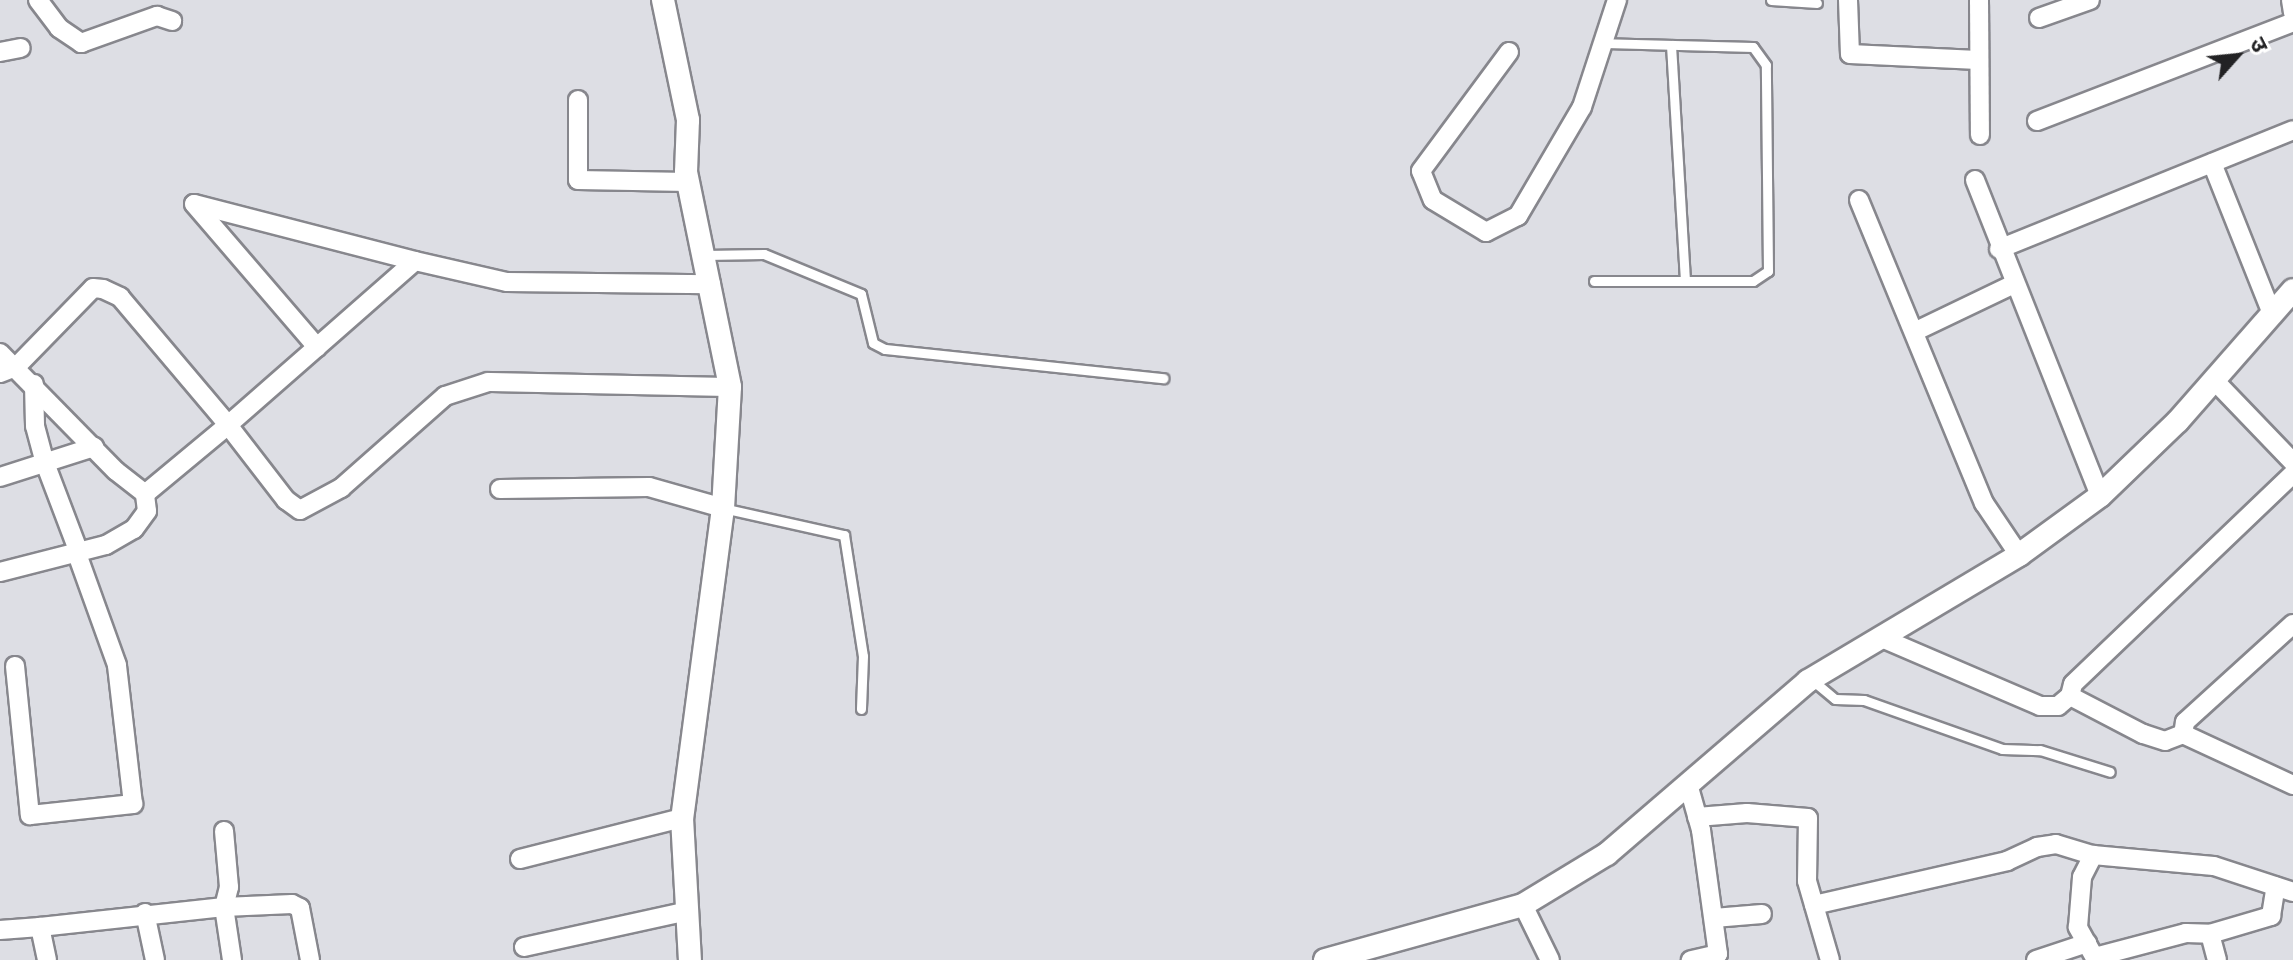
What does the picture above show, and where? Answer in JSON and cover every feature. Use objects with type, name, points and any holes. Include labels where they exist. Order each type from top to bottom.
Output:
[{"type":"street","points":[[38,0],[59,28],[81,43],[157,16],[172,21]]},
{"type":"street","points":[[663,0],[688,120],[688,182],[730,387],[723,508],[682,818],[690,960]]},
{"type":"street","points":[[1509,52],[1421,171],[1433,200],[1486,232],[1518,216],[1582,107],[1617,0]]},
{"type":"street","points":[[1848,0],[1850,54],[1978,60]]},
{"type":"street","points":[[2039,18],[2090,0]]},
{"type":"street","points":[[2291,0],[2293,13]]},
{"type":"street","points":[[1980,135],[1978,60],[1983,4]]},
{"type":"street","points":[[2037,121],[2293,22]]},
{"type":"street","points":[[0,52],[21,48]]},
{"type":"street","points":[[578,100],[578,180],[688,182]]},
{"type":"street","points":[[1999,249],[2293,130]]},
{"type":"street","points":[[2212,163],[2272,314]]},
{"type":"street","points":[[1975,180],[1999,249],[2100,496]]},
{"type":"street","points":[[1859,200],[1916,331],[1984,503],[2019,555]]},
{"type":"street","points":[[317,347],[194,204],[507,282],[711,284]]},
{"type":"street","points":[[145,494],[415,261]]},
{"type":"street","points":[[1916,331],[2014,284]]},
{"type":"street","points":[[8,370],[93,288],[120,297],[228,425],[286,500],[300,510],[341,488],[445,396],[488,382],[730,387]]},
{"type":"street","points":[[1326,960],[1523,905],[1607,854],[1811,679],[1884,639],[2019,555],[2100,496],[2214,380],[2293,290]]},
{"type":"street","points":[[0,353],[8,370],[34,384],[94,447],[145,494],[147,511],[134,529],[106,545],[0,572]]},
{"type":"street","points":[[2214,380],[2293,462]]},
{"type":"street","points":[[15,666],[30,815],[133,804],[117,665],[45,463],[35,426],[34,384]]},
{"type":"street","points":[[0,477],[94,447]]},
{"type":"street","points":[[1884,639],[2040,706],[2058,706],[2070,696],[2073,684],[2293,474]]},
{"type":"street","points":[[500,489],[649,487],[723,508]]},
{"type":"street","points":[[2183,734],[2185,722],[2293,624]]},
{"type":"street","points":[[2070,696],[2143,734],[2165,741],[2183,734],[2292,783]]},
{"type":"street","points":[[1688,784],[1697,817],[1719,957],[1691,960]]},
{"type":"street","points":[[1697,817],[1747,813],[1808,818],[1807,881],[1830,960]]},
{"type":"street","points":[[520,859],[682,818]]},
{"type":"street","points":[[224,831],[229,887],[224,907],[232,960]]},
{"type":"street","points":[[1814,905],[2007,861],[2037,847],[2056,844],[2093,855],[2214,866],[2285,889],[2271,916],[2210,934],[2186,933],[2092,953],[2036,960]]},
{"type":"street","points":[[2092,953],[2078,927],[2082,877],[2093,855]]},
{"type":"street","points":[[0,930],[145,913],[292,904],[300,908],[310,960]]},
{"type":"street","points":[[1523,905],[1550,960]]},
{"type":"street","points":[[524,947],[688,911]]},
{"type":"street","points":[[145,913],[155,960]]},
{"type":"street","points":[[1714,918],[1762,914]]},
{"type":"street","points":[[40,927],[47,960]]},
{"type":"street","points":[[2210,934],[2217,960]]},
{"type":"lane","points":[[1771,0],[1817,3]]},
{"type":"lane","points":[[1594,281],[1753,281],[1768,271],[1766,65],[1753,47],[1605,43]]},
{"type":"lane","points":[[1671,45],[1685,281]]},
{"type":"lane","points":[[705,255],[764,254],[861,294],[873,343],[885,349],[1163,378]]},
{"type":"lane","points":[[723,508],[844,535],[863,656],[861,709]]},
{"type":"lane","points":[[1811,679],[1835,699],[1864,700],[2002,749],[2040,750],[2110,772]]}]
